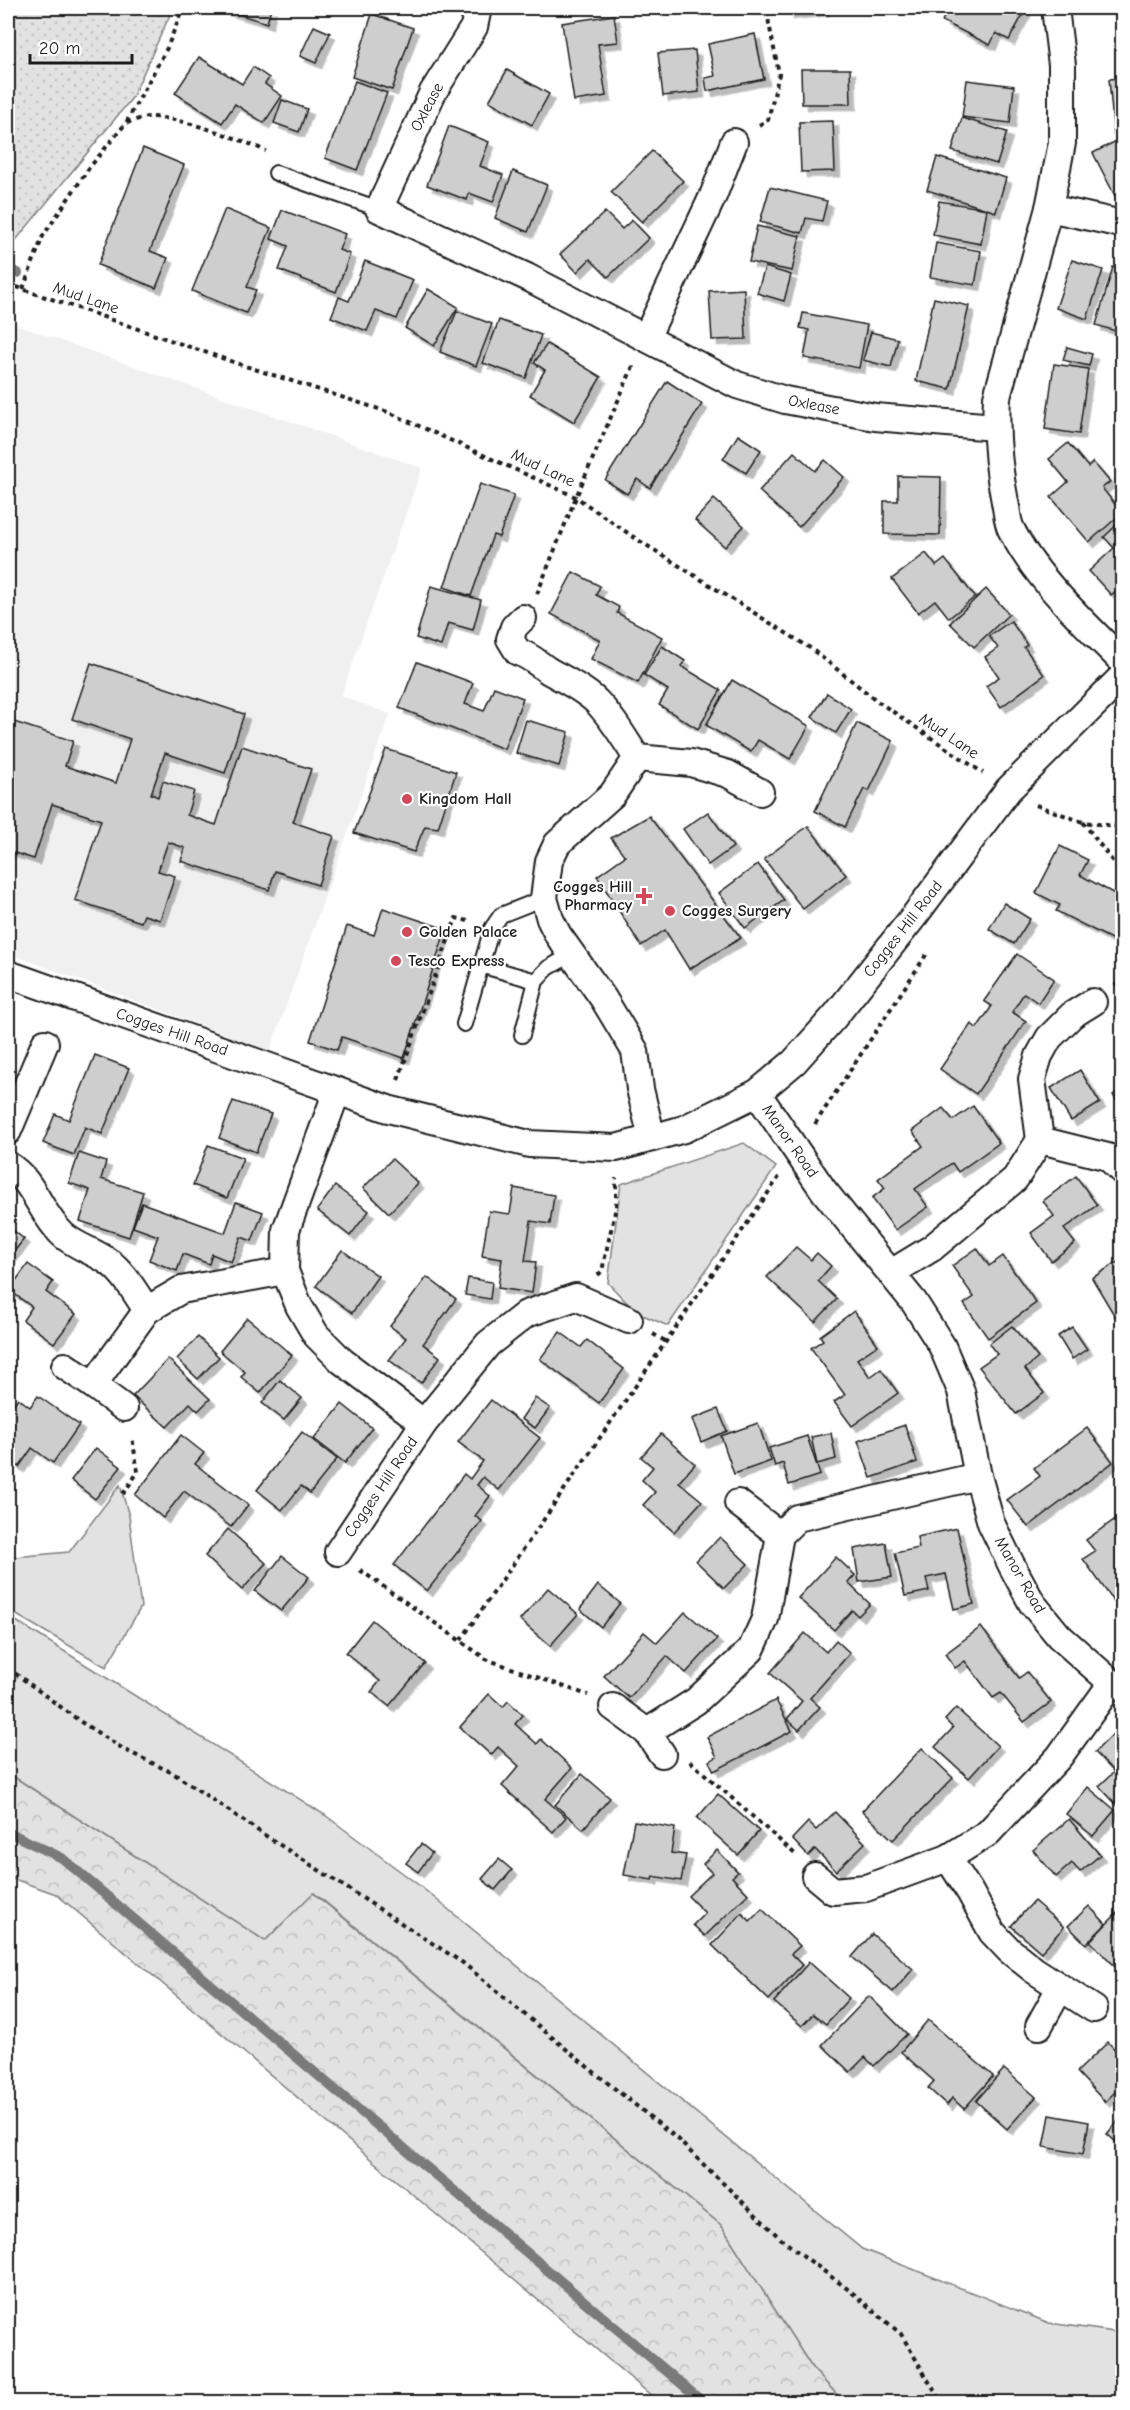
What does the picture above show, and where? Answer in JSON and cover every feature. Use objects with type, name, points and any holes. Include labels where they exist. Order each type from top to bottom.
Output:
[{"type":"street","name":"Oxlease","points":[[478,8],[474,27],[433,92],[379,209],[527,278],[737,385],[785,400],[875,417],[995,427]]},
{"type":"street","points":[[1055,8],[1062,65],[1062,143],[1049,208],[997,397],[995,427],[999,474],[1010,526],[1031,562],[1078,616],[1122,661]]},
{"type":"street","points":[[645,338],[713,196],[734,142]]},
{"type":"street","points":[[1049,208],[1122,224]]},
{"type":"street","points":[[523,618],[514,627],[510,639],[518,652],[530,656],[595,701],[610,717],[637,758]]},
{"type":"street","name":"Cogges Hill Road","points":[[8,974],[388,1109],[529,1144],[616,1148],[684,1130],[756,1093],[794,1062],[835,1016],[915,915],[1008,790],[1122,677]]},
{"type":"street","points":[[637,758],[691,764],[728,774],[759,792]]},
{"type":"street","points":[[637,758],[612,795],[556,844],[544,883],[544,898],[550,919],[571,955],[603,998],[635,1051],[640,1089],[652,1138]]},
{"type":"street","points":[[891,1272],[932,1248],[1015,1179],[1040,1140],[1032,1079],[1039,1056],[1049,1038],[1072,1015],[1093,1002]]},
{"type":"street","points":[[8,1131],[45,1043]]},
{"type":"street","name":"Cogges Hill Road","points":[[337,1091],[286,1230],[285,1271],[299,1306],[316,1335],[342,1361],[424,1423]]},
{"type":"street","name":"Manor Road","points":[[756,1093],[796,1152],[858,1235],[914,1302],[942,1346],[961,1391],[978,1476],[991,1523],[1032,1603],[1059,1636],[1117,1684],[1059,1756],[988,1833],[948,1858],[866,1888],[832,1891],[815,1876]]},
{"type":"street","points":[[1040,1140],[1108,1157],[1122,1171]]},
{"type":"street","points":[[8,1165],[30,1187],[63,1235],[109,1261],[127,1281],[147,1310]]},
{"type":"street","points":[[93,1385],[147,1310],[182,1290],[285,1271]]},
{"type":"street","points":[[576,1297],[629,1320]]},
{"type":"street","name":"Cogges Hill Road","points":[[338,1552],[424,1423],[488,1344],[526,1314],[576,1297]]},
{"type":"street","points":[[65,1366],[124,1408]]},
{"type":"street","points":[[646,1732],[696,1701],[751,1650],[765,1619],[780,1534],[797,1518],[978,1476]]},
{"type":"street","points":[[738,1503],[780,1534]]},
{"type":"street","points":[[613,1707],[646,1732],[662,1754]]},
{"type":"street","points":[[948,1858],[992,1932],[1017,1956],[1060,1988],[1094,2009]]},
{"type":"street","points":[[1039,2026],[1060,1988]]},
{"type":"lane","name":"Oxlease","points":[[276,173],[379,209]]},
{"type":"lane","points":[[464,1024],[492,928],[501,915],[544,898]]},
{"type":"lane","points":[[522,1035],[536,981],[548,968],[571,955]]},
{"type":"lane","points":[[480,965],[536,981]]},
{"type":"path","points":[[23,289],[43,236],[89,168],[126,123],[167,48],[183,8]]},
{"type":"path","points":[[734,142],[768,120],[775,98],[779,74],[766,8]]},
{"type":"path","points":[[126,123],[147,117],[170,119],[246,142],[268,152],[276,173]]},
{"type":"path","name":"Mud Lane","points":[[8,284],[242,365],[388,412],[576,497],[635,538],[810,648],[880,703],[1008,790],[1043,810],[1083,822],[1122,827]]},
{"type":"path","points":[[523,618],[543,582],[576,497],[645,338]]},
{"type":"path","points":[[1083,822],[1122,874]]},
{"type":"path","points":[[388,1109],[456,918],[492,928]]},
{"type":"path","points":[[461,1640],[796,1152],[933,944]]},
{"type":"path","points":[[576,1297],[602,1271],[616,1207],[616,1148]]},
{"type":"path","points":[[123,1494],[138,1472],[124,1408]]},
{"type":"path","points":[[338,1552],[372,1579],[486,1659],[600,1700],[613,1707]]},
{"type":"path","points":[[8,1668],[125,1750],[173,1773],[463,1963],[674,2136],[781,2239],[849,2290],[902,2334],[941,2403]]},
{"type":"path","points":[[662,1754],[674,1747],[807,1865],[815,1876]]},
{"type":"shaded area","points":[[8,322],[422,468],[341,696],[390,714],[270,1051],[8,953]]},
{"type":"green space","points":[[8,8],[173,8],[132,98],[8,250]]},
{"type":"green space","points":[[744,1143],[776,1167],[668,1326],[636,1312],[608,1283],[621,1184]]},
{"type":"green space","points":[[120,1485],[129,1516],[141,1607],[106,1667],[8,1610],[8,1567],[14,1557],[69,1552]]},
{"type":"green space","points":[[8,1616],[325,1815],[420,1886],[862,2249],[1049,2323],[1122,2333],[1122,2402],[844,2402],[812,2368],[721,2225],[314,1893],[265,1941],[8,1773]]},
{"type":"green space","points":[[8,1773],[265,1941],[313,1893],[721,2225],[812,2368],[844,2402],[659,2402],[56,1894],[8,1877]]},
{"type":"building","points":[[225,8],[271,8],[267,23],[224,10]]},
{"type":"building","points":[[788,8],[823,8],[823,10],[788,14]]},
{"type":"building","points":[[949,8],[1026,9],[1009,40],[996,33],[990,45],[942,21]]},
{"type":"building","points":[[372,14],[413,28],[392,90],[352,77]]},
{"type":"building","points":[[614,15],[618,42],[598,44],[606,96],[574,101],[562,23]]},
{"type":"building","points":[[314,26],[330,33],[316,63],[300,56]]},
{"type":"building","points":[[755,34],[764,79],[707,91],[705,78],[715,76],[708,44]]},
{"type":"building","points":[[695,50],[699,92],[663,96],[658,53]]},
{"type":"building","points":[[199,57],[242,84],[253,67],[269,78],[265,84],[282,96],[264,123],[235,104],[222,123],[175,93]]},
{"type":"building","points":[[801,69],[850,69],[851,104],[802,104]]},
{"type":"building","points":[[507,70],[549,94],[532,125],[489,101]]},
{"type":"building","points":[[1122,78],[1122,135],[1114,135],[1109,79]]},
{"type":"building","points":[[967,80],[1014,86],[1010,123],[962,117]]},
{"type":"building","points":[[355,81],[387,93],[357,170],[325,158]]},
{"type":"building","points":[[282,100],[307,109],[299,132],[274,123]]},
{"type":"building","points":[[962,118],[1007,132],[997,164],[952,151]]},
{"type":"building","points":[[833,121],[835,171],[801,172],[799,122]]},
{"type":"building","points":[[449,126],[489,142],[480,166],[503,175],[493,202],[469,193],[467,200],[427,185]]},
{"type":"building","points":[[1122,138],[1122,194],[1116,198],[1093,153]]},
{"type":"building","points":[[143,148],[184,165],[150,251],[168,258],[156,288],[98,265]]},
{"type":"building","points":[[652,151],[683,181],[642,222],[611,192]]},
{"type":"building","points":[[937,157],[1006,178],[996,212],[927,190]]},
{"type":"building","points":[[513,171],[547,185],[528,232],[495,218]]},
{"type":"building","points":[[770,187],[827,201],[822,221],[806,218],[802,233],[760,222]]},
{"type":"building","points":[[939,201],[987,209],[981,244],[933,235]]},
{"type":"building","points":[[225,209],[271,228],[247,287],[256,290],[246,313],[192,291]]},
{"type":"building","points":[[282,210],[345,234],[339,250],[350,254],[336,292],[279,270],[288,246],[271,239]]},
{"type":"building","points":[[605,212],[622,229],[632,220],[649,238],[608,277],[590,259],[577,272],[560,254]]},
{"type":"building","points":[[757,226],[800,236],[792,271],[749,262]]},
{"type":"building","points":[[936,243],[981,251],[975,285],[930,277]]},
{"type":"building","points":[[1072,260],[1103,270],[1087,319],[1056,308]]},
{"type":"building","points":[[365,261],[413,280],[397,319],[376,311],[367,331],[331,317],[339,297],[349,301]]},
{"type":"building","points":[[765,267],[791,275],[784,301],[757,293]]},
{"type":"building","points":[[1113,267],[1122,270],[1122,333],[1096,325]]},
{"type":"building","points":[[428,289],[458,307],[434,346],[405,328]]},
{"type":"building","points":[[744,289],[746,339],[712,340],[709,291]]},
{"type":"building","points":[[934,298],[969,306],[950,389],[916,381]]},
{"type":"building","points":[[457,311],[492,324],[476,366],[440,352]]},
{"type":"building","points":[[803,313],[867,325],[859,368],[804,358],[809,330],[800,328]]},
{"type":"building","points":[[499,320],[541,335],[526,378],[483,363]]},
{"type":"building","points":[[871,332],[898,339],[891,367],[863,360]]},
{"type":"building","points":[[547,344],[601,377],[574,422],[530,395],[545,370],[534,363]]},
{"type":"building","points":[[1067,347],[1092,354],[1089,366],[1063,360]]},
{"type":"building","points":[[1054,364],[1088,369],[1079,434],[1045,429]]},
{"type":"building","points":[[667,381],[702,404],[650,488],[637,479],[627,494],[605,480]]},
{"type":"building","points":[[738,435],[761,450],[746,473],[723,459]]},
{"type":"building","points":[[1068,443],[1088,467],[1093,462],[1110,482],[1102,488],[1122,513],[1089,542],[1051,497],[1068,482],[1049,459]]},
{"type":"building","points":[[794,452],[815,471],[825,460],[844,477],[799,527],[759,491]]},
{"type":"building","points":[[898,476],[941,477],[940,535],[884,534],[884,501],[898,501]]},
{"type":"building","points":[[480,484],[514,495],[499,537],[493,535],[471,596],[444,587]]},
{"type":"building","points":[[714,499],[744,526],[725,547],[695,520]]},
{"type":"building","points":[[1122,520],[1122,586],[1111,595],[1089,571],[1114,548],[1104,537]]},
{"type":"building","points":[[926,553],[936,566],[945,559],[975,597],[949,618],[935,600],[918,613],[892,579]]},
{"type":"building","points":[[573,572],[600,586],[596,595],[619,607],[617,613],[662,637],[638,683],[591,659],[600,640],[551,614]]},
{"type":"building","points":[[431,586],[481,600],[473,630],[448,623],[441,646],[416,638]]},
{"type":"building","points":[[986,589],[1009,614],[974,647],[950,623]]},
{"type":"building","points":[[1011,621],[1027,645],[1024,647],[1044,675],[1001,707],[986,686],[999,677],[985,657],[998,648],[989,636]]},
{"type":"building","points":[[662,646],[685,661],[681,666],[721,690],[698,729],[659,705],[668,690],[644,675]]},
{"type":"building","points":[[417,662],[473,683],[465,704],[484,711],[494,687],[523,698],[504,749],[399,708]]},
{"type":"building","points":[[91,663],[244,714],[225,773],[165,753],[151,794],[158,797],[163,781],[194,791],[187,815],[216,825],[242,746],[311,769],[293,822],[334,836],[318,885],[275,871],[269,890],[181,861],[185,848],[168,842],[158,871],[175,876],[160,920],[144,915],[141,922],[75,900],[101,820],[52,804],[34,859],[8,851],[8,720],[73,741],[65,766],[116,783],[130,739],[72,719]]},
{"type":"building","points":[[732,680],[809,726],[790,759],[758,740],[751,752],[706,725]]},
{"type":"building","points":[[827,693],[851,709],[836,733],[812,717]]},
{"type":"building","points":[[526,720],[569,732],[559,766],[516,753]]},
{"type":"building","points":[[857,723],[893,741],[869,791],[864,789],[845,827],[815,811]]},
{"type":"building","name":"Kingdom Hall","points":[[386,749],[456,772],[438,828],[425,826],[414,852],[354,833]]},
{"type":"building","points":[[708,812],[733,847],[708,865],[683,829]]},
{"type":"building","name":"Cogges Surgery","points":[[649,816],[741,938],[689,969],[665,930],[641,946],[597,876],[625,856],[611,838]]},
{"type":"building","points":[[808,826],[846,875],[803,909],[764,859]]},
{"type":"building","points":[[1060,846],[1088,860],[1080,875],[1122,898],[1121,944],[1056,911],[1060,905],[1036,893]]},
{"type":"building","points":[[758,864],[784,900],[745,928],[719,893]]},
{"type":"building","points":[[1004,903],[1030,919],[1014,944],[989,929]]},
{"type":"building","points":[[383,908],[446,929],[404,1058],[342,1037],[337,1050],[310,1041],[347,926],[374,935]]},
{"type":"building","points":[[1017,954],[1054,979],[1038,1003],[1024,993],[1012,1012],[1026,1021],[976,1094],[940,1069],[971,1024],[977,1028],[992,1006],[984,1001]]},
{"type":"building","points":[[95,1055],[129,1068],[102,1134],[85,1127],[74,1155],[43,1143],[55,1114],[69,1120]]},
{"type":"building","points":[[1080,1070],[1100,1103],[1071,1121],[1051,1088]]},
{"type":"building","points":[[1122,1089],[1122,1110],[1113,1095]]},
{"type":"building","points":[[233,1101],[271,1114],[256,1152],[219,1138]]},
{"type":"building","points":[[973,1106],[999,1143],[958,1172],[952,1163],[915,1189],[928,1207],[895,1230],[872,1198],[885,1188],[878,1179],[923,1146],[912,1131],[943,1108],[953,1120]]},
{"type":"building","points":[[208,1145],[243,1158],[227,1198],[193,1185]]},
{"type":"building","points":[[79,1153],[106,1162],[101,1179],[143,1192],[129,1237],[80,1221],[90,1190],[69,1183]]},
{"type":"building","points":[[392,1159],[418,1183],[389,1213],[363,1188]]},
{"type":"building","points":[[1076,1176],[1097,1205],[1064,1229],[1075,1243],[1051,1261],[1031,1233],[1054,1216],[1043,1201]]},
{"type":"building","points":[[335,1186],[369,1211],[350,1236],[317,1210]]},
{"type":"building","points":[[514,1188],[554,1195],[550,1224],[531,1221],[525,1261],[536,1262],[532,1293],[498,1288],[502,1259],[482,1256],[489,1211],[510,1214]]},
{"type":"building","points":[[236,1202],[263,1212],[252,1241],[241,1237],[231,1262],[212,1254],[209,1264],[183,1254],[177,1271],[149,1260],[158,1236],[133,1227],[142,1203],[225,1233]]},
{"type":"building","points":[[8,1226],[24,1239],[8,1259]]},
{"type":"building","points":[[796,1247],[811,1260],[817,1253],[831,1266],[818,1281],[837,1299],[815,1322],[767,1277]]},
{"type":"building","points":[[977,1248],[989,1266],[1003,1256],[1036,1303],[988,1338],[964,1304],[974,1297],[952,1266]]},
{"type":"building","points":[[342,1250],[378,1276],[352,1313],[316,1286]]},
{"type":"building","points":[[1122,1259],[1122,1328],[1092,1278]]},
{"type":"building","points":[[28,1264],[53,1282],[46,1292],[76,1314],[54,1343],[23,1320],[32,1307],[9,1290]]},
{"type":"building","points":[[427,1277],[456,1299],[423,1344],[440,1357],[421,1383],[389,1360],[406,1338],[390,1326]]},
{"type":"building","points":[[468,1278],[492,1282],[490,1299],[465,1295]]},
{"type":"building","points":[[854,1311],[878,1345],[857,1359],[870,1377],[881,1369],[898,1393],[852,1426],[834,1402],[845,1395],[811,1348],[823,1340],[820,1336]]},
{"type":"building","points":[[247,1318],[292,1355],[260,1393],[241,1377],[245,1372],[220,1351]]},
{"type":"building","points":[[1012,1326],[1038,1358],[1025,1369],[1044,1393],[1016,1414],[979,1367],[997,1354],[989,1344]]},
{"type":"building","points":[[1072,1327],[1087,1349],[1072,1359],[1058,1336]]},
{"type":"building","points":[[560,1332],[581,1347],[587,1340],[624,1369],[599,1403],[540,1359]]},
{"type":"building","points":[[198,1337],[219,1357],[198,1379],[177,1359]]},
{"type":"building","points":[[168,1359],[210,1399],[198,1411],[190,1403],[167,1427],[133,1396]]},
{"type":"building","points":[[280,1380],[302,1398],[284,1420],[262,1403]]},
{"type":"building","points":[[38,1396],[79,1425],[53,1463],[32,1448],[19,1467],[8,1459],[8,1412],[18,1398],[30,1407]]},
{"type":"building","points":[[535,1398],[550,1408],[535,1428],[521,1419]]},
{"type":"building","points":[[491,1400],[540,1438],[499,1490],[483,1477],[477,1485],[490,1496],[475,1516],[482,1521],[427,1591],[394,1565],[464,1474],[470,1479],[483,1461],[458,1442]]},
{"type":"building","points":[[342,1404],[372,1428],[345,1463],[314,1439]]},
{"type":"building","points":[[718,1409],[727,1431],[701,1442],[692,1419]]},
{"type":"building","points":[[758,1423],[771,1461],[734,1474],[721,1436]]},
{"type":"building","points":[[905,1425],[917,1462],[871,1478],[858,1441]]},
{"type":"building","points":[[1087,1428],[1113,1462],[1028,1527],[1007,1500],[1040,1476],[1034,1468]]},
{"type":"building","points":[[302,1432],[337,1459],[310,1493],[301,1486],[282,1510],[257,1490]]},
{"type":"building","points":[[831,1433],[836,1459],[817,1464],[811,1437]]},
{"type":"building","points":[[661,1434],[695,1464],[679,1482],[702,1501],[674,1532],[643,1505],[655,1492],[642,1480],[653,1467],[641,1457]]},
{"type":"building","points":[[181,1435],[204,1453],[195,1464],[248,1505],[231,1527],[184,1491],[163,1518],[135,1495]]},
{"type":"building","points":[[807,1436],[820,1475],[789,1485],[783,1463],[775,1466],[769,1448]]},
{"type":"building","points":[[96,1448],[121,1467],[95,1499],[71,1480]]},
{"type":"building","points":[[1114,1520],[1122,1532],[1122,1542],[1118,1545],[1122,1551],[1122,1602],[1117,1606],[1083,1559],[1095,1551],[1086,1540]]},
{"type":"building","points":[[957,1528],[974,1604],[954,1609],[946,1574],[926,1578],[929,1591],[905,1596],[895,1553],[919,1548],[917,1537]]},
{"type":"building","points":[[228,1529],[266,1563],[242,1590],[205,1556]]},
{"type":"building","points":[[720,1537],[748,1564],[724,1588],[696,1561]]},
{"type":"building","points":[[886,1543],[892,1577],[859,1582],[854,1549]]},
{"type":"building","points":[[282,1556],[309,1577],[281,1611],[255,1591]]},
{"type":"building","points":[[836,1557],[855,1575],[848,1583],[870,1604],[858,1616],[852,1610],[834,1630],[798,1598]]},
{"type":"building","points":[[598,1585],[620,1603],[601,1627],[580,1609]]},
{"type":"building","points":[[548,1588],[578,1614],[550,1646],[520,1620]]},
{"type":"building","points":[[685,1612],[717,1639],[686,1673],[667,1656],[629,1698],[604,1676],[644,1632],[657,1643]]},
{"type":"building","points":[[372,1620],[425,1663],[389,1706],[371,1692],[380,1681],[346,1653]]},
{"type":"building","points":[[981,1627],[1019,1678],[1027,1672],[1051,1702],[1024,1722],[1001,1693],[993,1698],[965,1661],[955,1668],[945,1654]]},
{"type":"building","points":[[805,1633],[826,1652],[836,1640],[850,1653],[810,1698],[820,1707],[799,1730],[787,1719],[802,1701],[770,1673]]},
{"type":"building","points":[[489,1694],[503,1707],[508,1701],[523,1715],[515,1724],[537,1744],[541,1739],[572,1768],[545,1799],[566,1817],[553,1832],[502,1786],[519,1766],[498,1747],[491,1755],[460,1727]]},
{"type":"building","points":[[776,1700],[792,1731],[714,1771],[709,1761],[717,1757],[707,1737]]},
{"type":"building","points":[[956,1708],[998,1746],[969,1778],[935,1747],[953,1728],[945,1720]]},
{"type":"building","points":[[1122,1725],[1122,1801],[1118,1806],[1099,1786],[1114,1772],[1095,1752]]},
{"type":"building","points":[[922,1748],[953,1778],[893,1840],[862,1811]]},
{"type":"building","points":[[582,1774],[610,1798],[583,1829],[555,1805]]},
{"type":"building","points":[[1088,1787],[1115,1810],[1093,1836],[1066,1814]]},
{"type":"building","points":[[718,1794],[759,1831],[738,1855],[697,1818]]},
{"type":"building","points":[[835,1812],[865,1843],[836,1871],[815,1849],[808,1856],[792,1839],[808,1822],[816,1830]]},
{"type":"building","points":[[1069,1819],[1100,1855],[1080,1872],[1072,1863],[1056,1877],[1033,1850]]},
{"type":"building","points":[[634,1821],[675,1828],[671,1853],[686,1855],[681,1881],[653,1876],[652,1880],[624,1875]]},
{"type":"building","points":[[421,1844],[432,1853],[418,1872],[406,1863]]},
{"type":"building","points":[[717,1850],[738,1872],[732,1877],[748,1894],[705,1936],[693,1925],[705,1913],[688,1896],[712,1873],[703,1864]]},
{"type":"building","points":[[499,1859],[512,1870],[495,1890],[482,1879]]},
{"type":"building","points":[[1034,1901],[1064,1927],[1041,1952],[1011,1926]]},
{"type":"building","points":[[1089,1906],[1106,1924],[1086,1944],[1068,1926]]},
{"type":"building","points":[[1122,1908],[1122,1973],[1090,1941]]},
{"type":"building","points":[[762,1909],[800,1946],[791,1954],[802,1965],[769,2000],[712,1945],[742,1913],[750,1921]]},
{"type":"building","points":[[872,1934],[913,1969],[893,1992],[852,1957]]},
{"type":"building","points":[[809,1962],[849,1998],[826,2024],[813,2014],[802,2026],[774,2002]]},
{"type":"building","points":[[869,1996],[907,2034],[874,2066],[865,2057],[850,2072],[822,2045]]},
{"type":"building","points":[[928,2020],[993,2076],[964,2109],[952,2098],[947,2105],[928,2088],[934,2081],[901,2052]]},
{"type":"building","points":[[1108,2042],[1122,2057],[1122,2085],[1105,2102],[1077,2072]]},
{"type":"building","points":[[1004,2069],[1036,2097],[1007,2129],[976,2101]]},
{"type":"building","points":[[1050,2115],[1089,2122],[1083,2154],[1044,2147]]},
{"type":"building","points":[[1122,2116],[1122,2147],[1107,2134]]},
{"type":"waterway","points":[[8,269],[18,273]]},
{"type":"waterway","points":[[8,1832],[62,1858],[703,2402]]},
{"type":"place","name":"Kingdom Hall","points":[[407,799]]},
{"type":"place","name":"Cogges Hill Pharmacy","points":[[644,896]]},
{"type":"place","name":"Cogges Surgery","points":[[670,911]]},
{"type":"place","name":"Golden Palace","points":[[407,932]]},
{"type":"place","name":"Tesco Express","points":[[396,961]]}]
